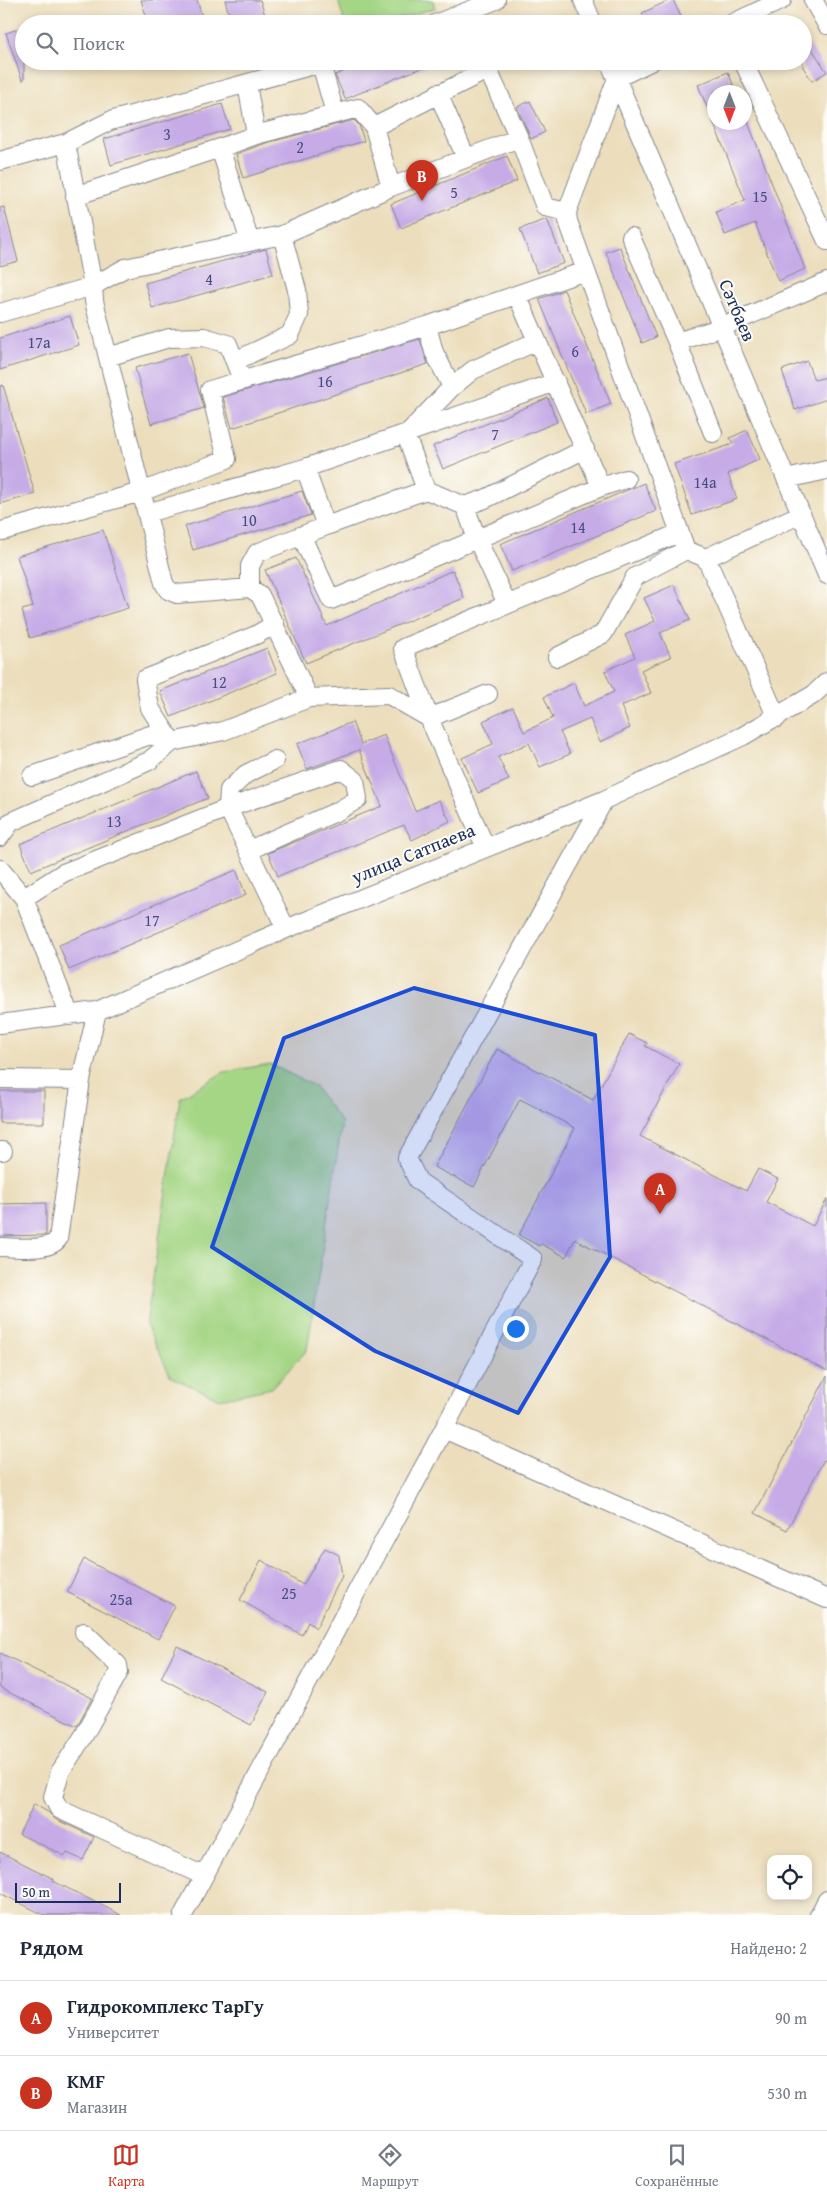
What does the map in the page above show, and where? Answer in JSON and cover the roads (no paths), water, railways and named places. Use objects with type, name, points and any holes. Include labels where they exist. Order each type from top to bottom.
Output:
[{"type":"street","points":[[472,15],[495,0]]},
{"type":"street","points":[[583,0],[589,15]]},
{"type":"street","points":[[751,15],[782,0]]},
{"type":"street","points":[[813,0],[827,25]]},
{"type":"street","points":[[0,161],[66,143],[110,122],[298,70]]},
{"type":"street","points":[[326,70],[335,113]]},
{"type":"street","points":[[374,127],[478,70]]},
{"type":"street","points":[[487,70],[519,138],[545,207],[567,212]]},
{"type":"street","name":"Сәтбаев","points":[[614,70],[827,575]]},
{"type":"street","points":[[633,70],[617,78],[567,212],[568,221],[686,550],[706,558],[777,718]]},
{"type":"street","points":[[748,70],[827,241]]},
{"type":"street","points":[[247,84],[256,136]]},
{"type":"street","points":[[438,93],[466,158]]},
{"type":"street","points":[[75,196],[256,136],[358,108],[374,127],[391,187]]},
{"type":"street","points":[[0,313],[92,286],[125,268],[282,235],[391,187],[519,138]]},
{"type":"street","points":[[66,143],[94,301],[164,583],[168,590],[177,594],[250,588],[260,595],[309,698]]},
{"type":"street","points":[[220,148],[250,242]]},
{"type":"street","points":[[234,361],[290,336],[299,315],[297,290],[282,235]]},
{"type":"street","points":[[631,237],[678,342],[713,433]]},
{"type":"street","points":[[2,531],[141,492],[227,459],[210,390],[427,326],[585,271]]},
{"type":"street","points":[[678,342],[722,327],[827,282]]},
{"type":"street","points":[[517,295],[602,486]]},
{"type":"street","points":[[427,326],[434,352],[452,387]]},
{"type":"street","points":[[108,357],[169,338],[204,337],[228,344],[243,381]]},
{"type":"street","points":[[406,435],[452,387],[473,370],[537,341]]},
{"type":"street","points":[[147,513],[305,468],[406,435],[556,382]]},
{"type":"street","points":[[406,435],[426,490]]},
{"type":"street","points":[[250,588],[250,566],[258,553],[426,490],[465,506],[485,499],[585,449]]},
{"type":"street","points":[[305,468],[326,526]]},
{"type":"street","points":[[786,479],[827,470]]},
{"type":"street","points":[[302,537],[331,600],[602,486],[626,479]]},
{"type":"street","points":[[465,506],[477,539],[507,604]]},
{"type":"street","points":[[706,558],[801,514]]},
{"type":"street","points":[[485,846],[429,718],[403,648],[679,533]]},
{"type":"street","points":[[557,657],[603,634],[634,577],[686,550]]},
{"type":"street","points":[[172,742],[150,708],[146,680],[256,635],[275,624]]},
{"type":"street","name":"улица Сатпаева","points":[[0,1024],[97,1011],[286,928],[485,846],[604,800],[743,736],[777,718],[813,695],[827,682]]},
{"type":"street","points":[[429,718],[488,694]]},
{"type":"street","points":[[0,837],[11,822],[149,761],[172,742],[223,731],[309,698],[389,695],[429,718]]},
{"type":"street","points":[[32,776],[150,735],[172,742]]},
{"type":"street","points":[[275,760],[246,774],[229,790],[228,808],[286,928]]},
{"type":"street","points":[[24,898],[63,873],[228,808],[341,769],[355,780],[358,798],[338,811],[249,850]]},
{"type":"street","points":[[183,1915],[444,1429],[532,1259],[418,1181],[407,1158],[604,800]]},
{"type":"street","points":[[0,869],[24,898],[70,1016]]},
{"type":"street","points":[[0,1247],[45,1247],[55,1244],[58,1239],[80,1080],[97,1011]]},
{"type":"street","points":[[0,1079],[80,1080]]},
{"type":"street","points":[[444,1429],[827,1599]]},
{"type":"street","points":[[84,1632],[118,1665],[119,1672],[83,1737],[60,1772],[53,1797],[59,1809],[204,1876]]},
{"type":"street","points":[[819,1915],[827,1900]]},
{"type":"place","name":"KMF","points":[[422,201]]},
{"type":"place","name":"Гидрокомплекс ТарГу","points":[[660,1214]]}]
